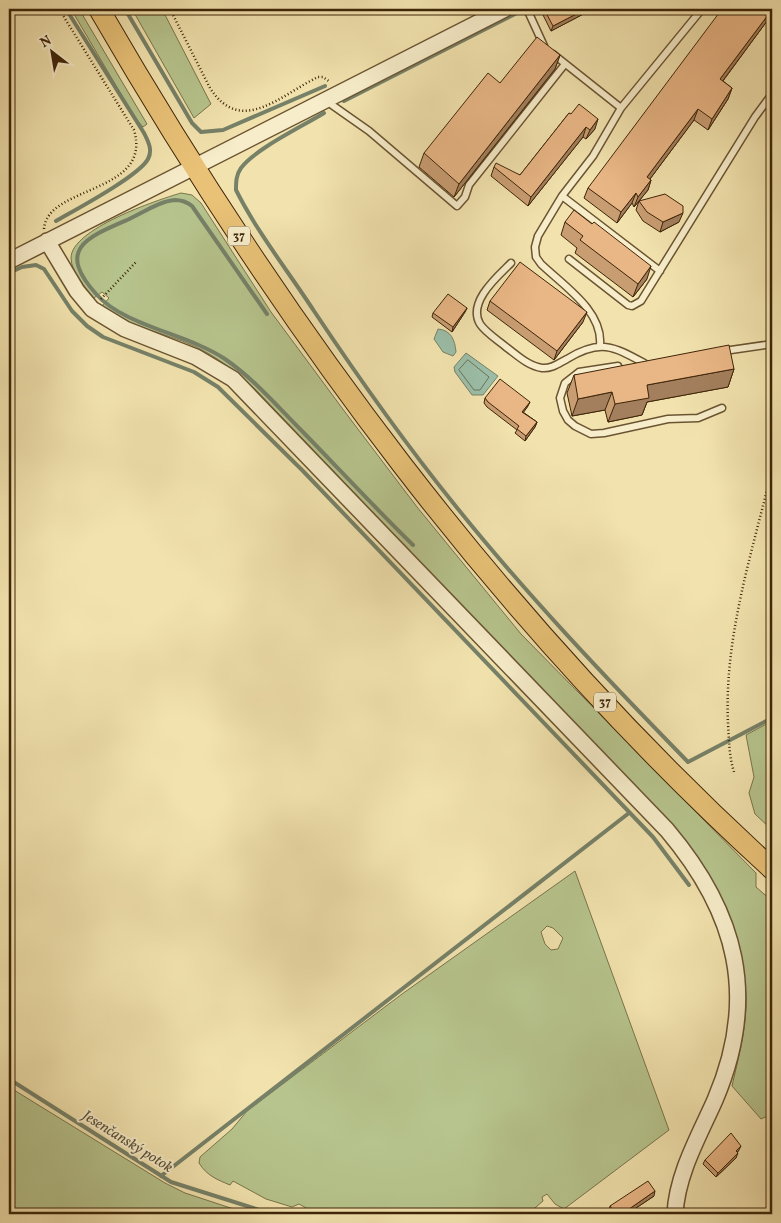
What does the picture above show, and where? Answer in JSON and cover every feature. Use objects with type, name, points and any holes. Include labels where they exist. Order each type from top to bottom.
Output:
[{"type":"main road","name":"37","points":[[99,9],[195,167],[355,405],[454,532],[530,620],[622,721],[772,869]]},
{"type":"street","points":[[9,261],[506,9]]},
{"type":"street","points":[[47,241],[77,291],[92,309],[125,329],[196,357],[214,367],[239,386],[667,830],[698,872],[718,906],[729,934],[738,1002],[736,1032],[727,1070],[688,1161],[679,1187],[675,1214]]},
{"type":"lane","points":[[527,9],[542,44],[621,108]]},
{"type":"lane","points":[[600,345],[600,328],[594,315],[536,257],[535,247],[538,236],[562,196],[594,156],[621,108],[702,9]]},
{"type":"lane","points":[[333,96],[332,104],[369,131],[457,206],[465,197],[469,185],[565,64]]},
{"type":"lane","points":[[569,258],[632,306],[641,301],[750,125],[772,94]]},
{"type":"lane","points":[[562,196],[660,271]]},
{"type":"lane","points":[[511,263],[482,295],[478,315],[480,323],[486,330],[518,356],[533,366],[544,368],[554,366],[579,352],[600,345],[612,347],[644,362]]},
{"type":"lane","points":[[717,352],[772,344]]},
{"type":"lane","points":[[654,361],[579,372],[571,377],[565,383],[560,398],[568,420],[591,434],[668,419],[698,418],[722,408]]},
{"type":"path","points":[[47,241],[45,222],[49,214],[118,174],[135,158],[138,143],[134,130],[59,9]]},
{"type":"path","points":[[170,9],[210,88],[217,98],[230,109],[247,111],[270,104],[318,77],[327,78],[333,96]]},
{"type":"path","points":[[105,295],[136,262]]},
{"type":"path","points":[[734,772],[730,755],[727,686],[733,634],[772,470]]},
{"type":"green space","points":[[71,9],[79,9],[147,124],[143,127],[135,118]]},
{"type":"green space","points":[[132,9],[162,9],[211,104],[194,118]]},
{"type":"green space","points":[[181,193],[192,195],[201,203],[271,312],[345,412],[417,507],[521,634],[756,873],[756,887],[772,901],[772,1114],[761,1119],[732,1086],[741,1046],[746,1007],[742,966],[729,919],[715,888],[698,858],[676,829],[254,388],[210,354],[182,341],[134,324],[112,313],[102,306],[109,298],[102,292],[94,298],[80,280],[73,269],[71,258],[75,247],[85,237],[117,217]]},
{"type":"green space","points":[[772,721],[772,830],[755,814],[749,793],[754,777],[746,735]]},
{"type":"green space","points":[[575,871],[669,1130],[564,1209],[555,1204],[547,1194],[542,1197],[543,1201],[528,1214],[310,1214],[310,1210],[299,1204],[292,1207],[266,1199],[233,1181],[230,1185],[213,1177],[202,1167],[199,1163],[200,1157],[232,1129],[247,1111],[402,994]],"holes":[[[547,926],[553,928],[563,938],[558,949],[551,950],[545,944],[541,932]]]},
{"type":"green space","points":[[9,1087],[165,1183],[185,1193],[249,1214],[9,1214]]},
{"type":"water","points":[[438,329],[446,331],[452,336],[456,352],[453,356],[443,352],[434,339]]},
{"type":"water","points":[[466,353],[498,376],[483,395],[472,395],[455,372],[454,367]]},
{"type":"building","points":[[544,9],[586,9],[553,26]]},
{"type":"building","points":[[722,9],[769,9],[771,11],[720,79],[732,88],[712,119],[698,109],[647,177],[651,180],[638,197],[636,193],[621,212],[588,188]]},
{"type":"building","points":[[537,37],[560,55],[459,184],[424,153],[488,73],[500,83]]},
{"type":"building","points":[[579,104],[598,119],[590,130],[586,127],[531,197],[494,167],[496,163],[520,175],[569,113],[571,114]]},
{"type":"building","points":[[665,194],[683,206],[683,213],[663,222],[647,212],[639,201]]},
{"type":"building","points":[[574,210],[592,224],[594,222],[651,266],[638,284],[580,240],[583,236],[565,222]]},
{"type":"building","points":[[520,262],[587,312],[557,351],[490,301]]},
{"type":"building","points":[[448,294],[467,308],[453,327],[433,313]]},
{"type":"building","points":[[729,345],[734,369],[647,385],[649,398],[615,404],[612,392],[578,399],[574,375]]},
{"type":"building","points":[[500,379],[530,402],[522,412],[537,422],[526,436],[517,429],[519,426],[485,398]]},
{"type":"building","points":[[731,1133],[741,1146],[736,1151],[738,1153],[718,1173],[705,1160]]},
{"type":"building","points":[[648,1181],[655,1191],[622,1214],[616,1214],[610,1206]]},
{"type":"waterway","points":[[56,221],[120,183],[142,166],[148,159],[150,152],[144,133],[66,9]]},
{"type":"waterway","points":[[125,9],[192,123],[201,132],[223,130],[325,86]]},
{"type":"waterway","points":[[344,101],[515,14]]},
{"type":"waterway","points":[[324,113],[257,153],[238,173],[236,190],[253,221],[273,251],[399,433],[481,538],[538,603],[597,668],[688,762],[772,718]]},
{"type":"waterway","points":[[267,314],[192,206],[186,202],[175,200],[163,203],[99,233],[81,247],[77,256],[78,267],[85,280],[109,306],[140,322],[210,350],[246,375],[413,545]]},
{"type":"waterway","points":[[9,273],[22,267],[36,265],[44,269],[72,311],[87,326],[103,337],[194,372],[218,387],[303,471],[653,837],[689,885]]},
{"type":"waterway","points":[[161,1176],[629,813]]},
{"type":"waterway","name":"Jesenčanský potok","points":[[9,1079],[171,1182],[272,1214]]}]
